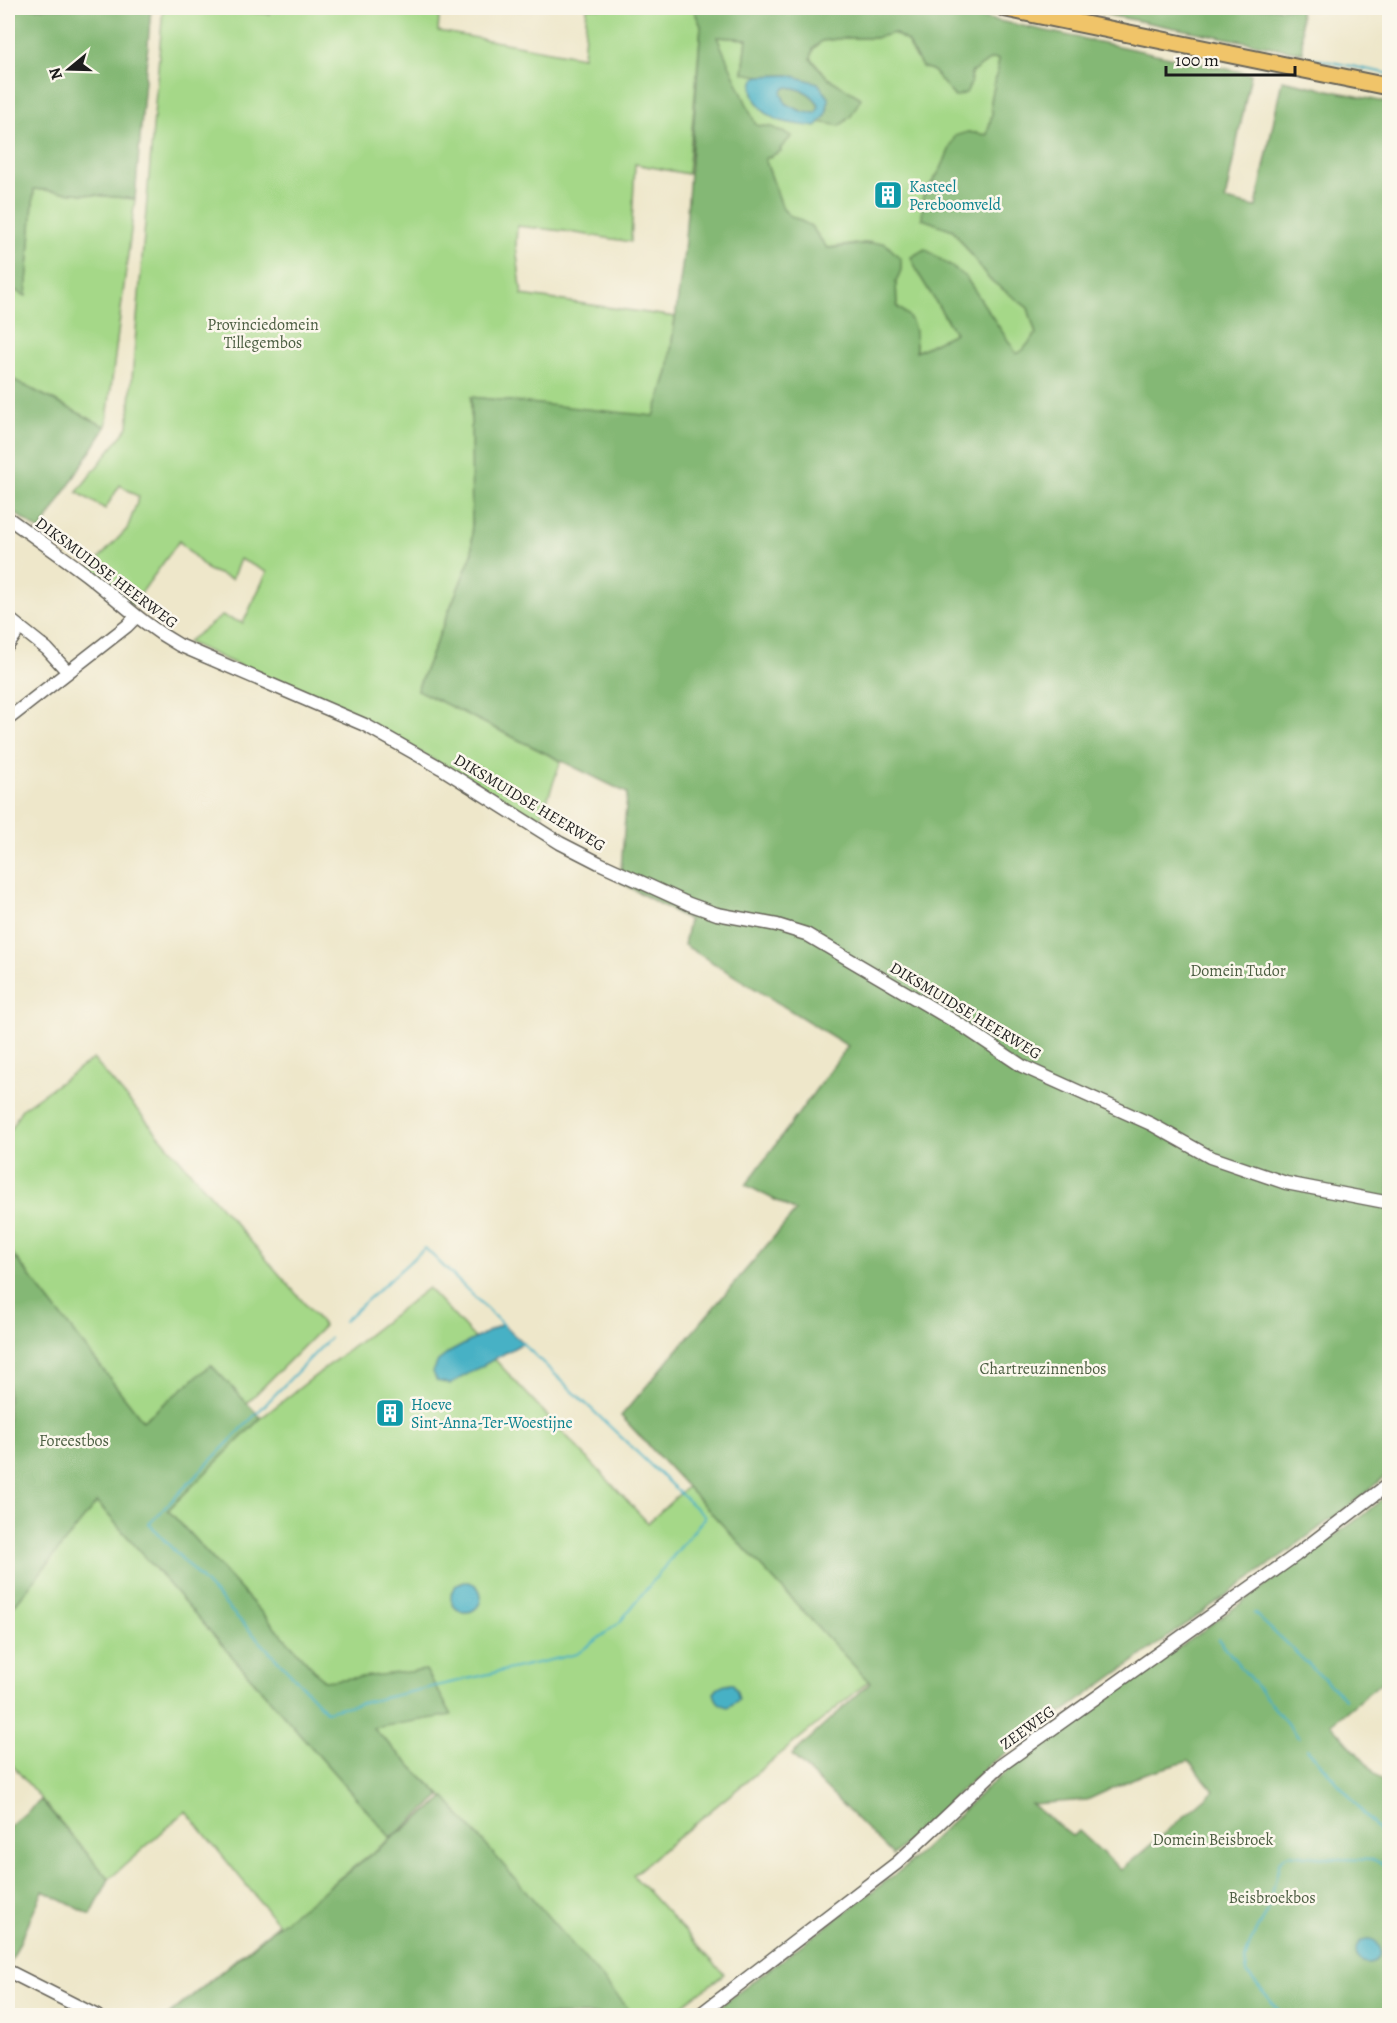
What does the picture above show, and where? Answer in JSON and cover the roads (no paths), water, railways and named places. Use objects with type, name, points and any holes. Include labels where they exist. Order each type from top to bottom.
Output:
[{"type":"main road","points":[[1004,8],[1389,87]]},
{"type":"street","name":"DIKSMUIDSE HEERWEG","points":[[8,518],[84,573],[135,617],[179,645],[365,725],[441,768],[560,843],[599,863],[689,904],[717,914],[777,925],[806,934],[964,1027],[1022,1066],[1151,1124],[1210,1156],[1286,1183],[1389,1203]]},
{"type":"street","points":[[8,719],[127,626],[135,617]]},
{"type":"street","points":[[8,618],[47,649],[68,672]]},
{"type":"street","points":[[8,645],[20,628]]},
{"type":"street","name":"ZEEWEG","points":[[698,2016],[897,1863],[1000,1766],[1296,1555],[1389,1483]]},
{"type":"street","points":[[8,1971],[97,2016]]},
{"type":"water","points":[[789,75],[818,83],[829,98],[826,115],[816,127],[772,117],[762,109],[754,97],[752,85],[754,79],[759,76]],"holes":[[[788,87],[807,92],[814,98],[819,106],[816,113],[803,112],[786,104],[781,93]]]},
{"type":"water","points":[[502,1324],[523,1343],[450,1384],[437,1381],[433,1372],[438,1361]]},
{"type":"water","points":[[466,1582],[477,1586],[481,1597],[477,1608],[466,1612],[455,1608],[451,1597],[455,1586]]},
{"type":"water","points":[[733,1684],[739,1700],[728,1707],[718,1702],[714,1693],[718,1687]]},
{"type":"water","points":[[1363,1939],[1373,1939],[1380,1946],[1380,1956],[1373,1963],[1363,1963],[1356,1956],[1356,1946]]},
{"type":"waterway","points":[[1307,57],[1390,74]]},
{"type":"waterway","points":[[344,1321],[425,1248],[504,1326]]},
{"type":"waterway","points":[[330,1338],[149,1524],[326,1711],[577,1654],[619,1623],[705,1517],[521,1342]]},
{"type":"waterway","points":[[1254,1613],[1345,1699]]},
{"type":"waterway","points":[[1218,1639],[1299,1738]]},
{"type":"waterway","points":[[1307,1749],[1390,1845]]},
{"type":"waterway","points":[[1280,2012],[1247,1973],[1245,1960],[1251,1941],[1268,1911],[1280,1860],[1288,1854],[1374,1860],[1390,1867]]},
{"type":"place","name":"Kasteel Pereboomveld","points":[[888,195]]},
{"type":"place","name":"Hoeve Sint-Anna-Ter-Woestijne","points":[[390,1413]]},
{"type":"park label","name":"Provinciedomein Tillegembos","points":[[263,333]]},
{"type":"park label","name":"Domein Tudor","points":[[1238,970]]},
{"type":"park label","name":"Chartreuzinnenbos","points":[[1043,1368]]},
{"type":"park label","name":"Foreestbos","points":[[74,1440]]},
{"type":"park label","name":"Domein Beisbroek","points":[[1213,1839]]},
{"type":"park label","name":"Beisbroekbos","points":[[1272,1897]]}]
